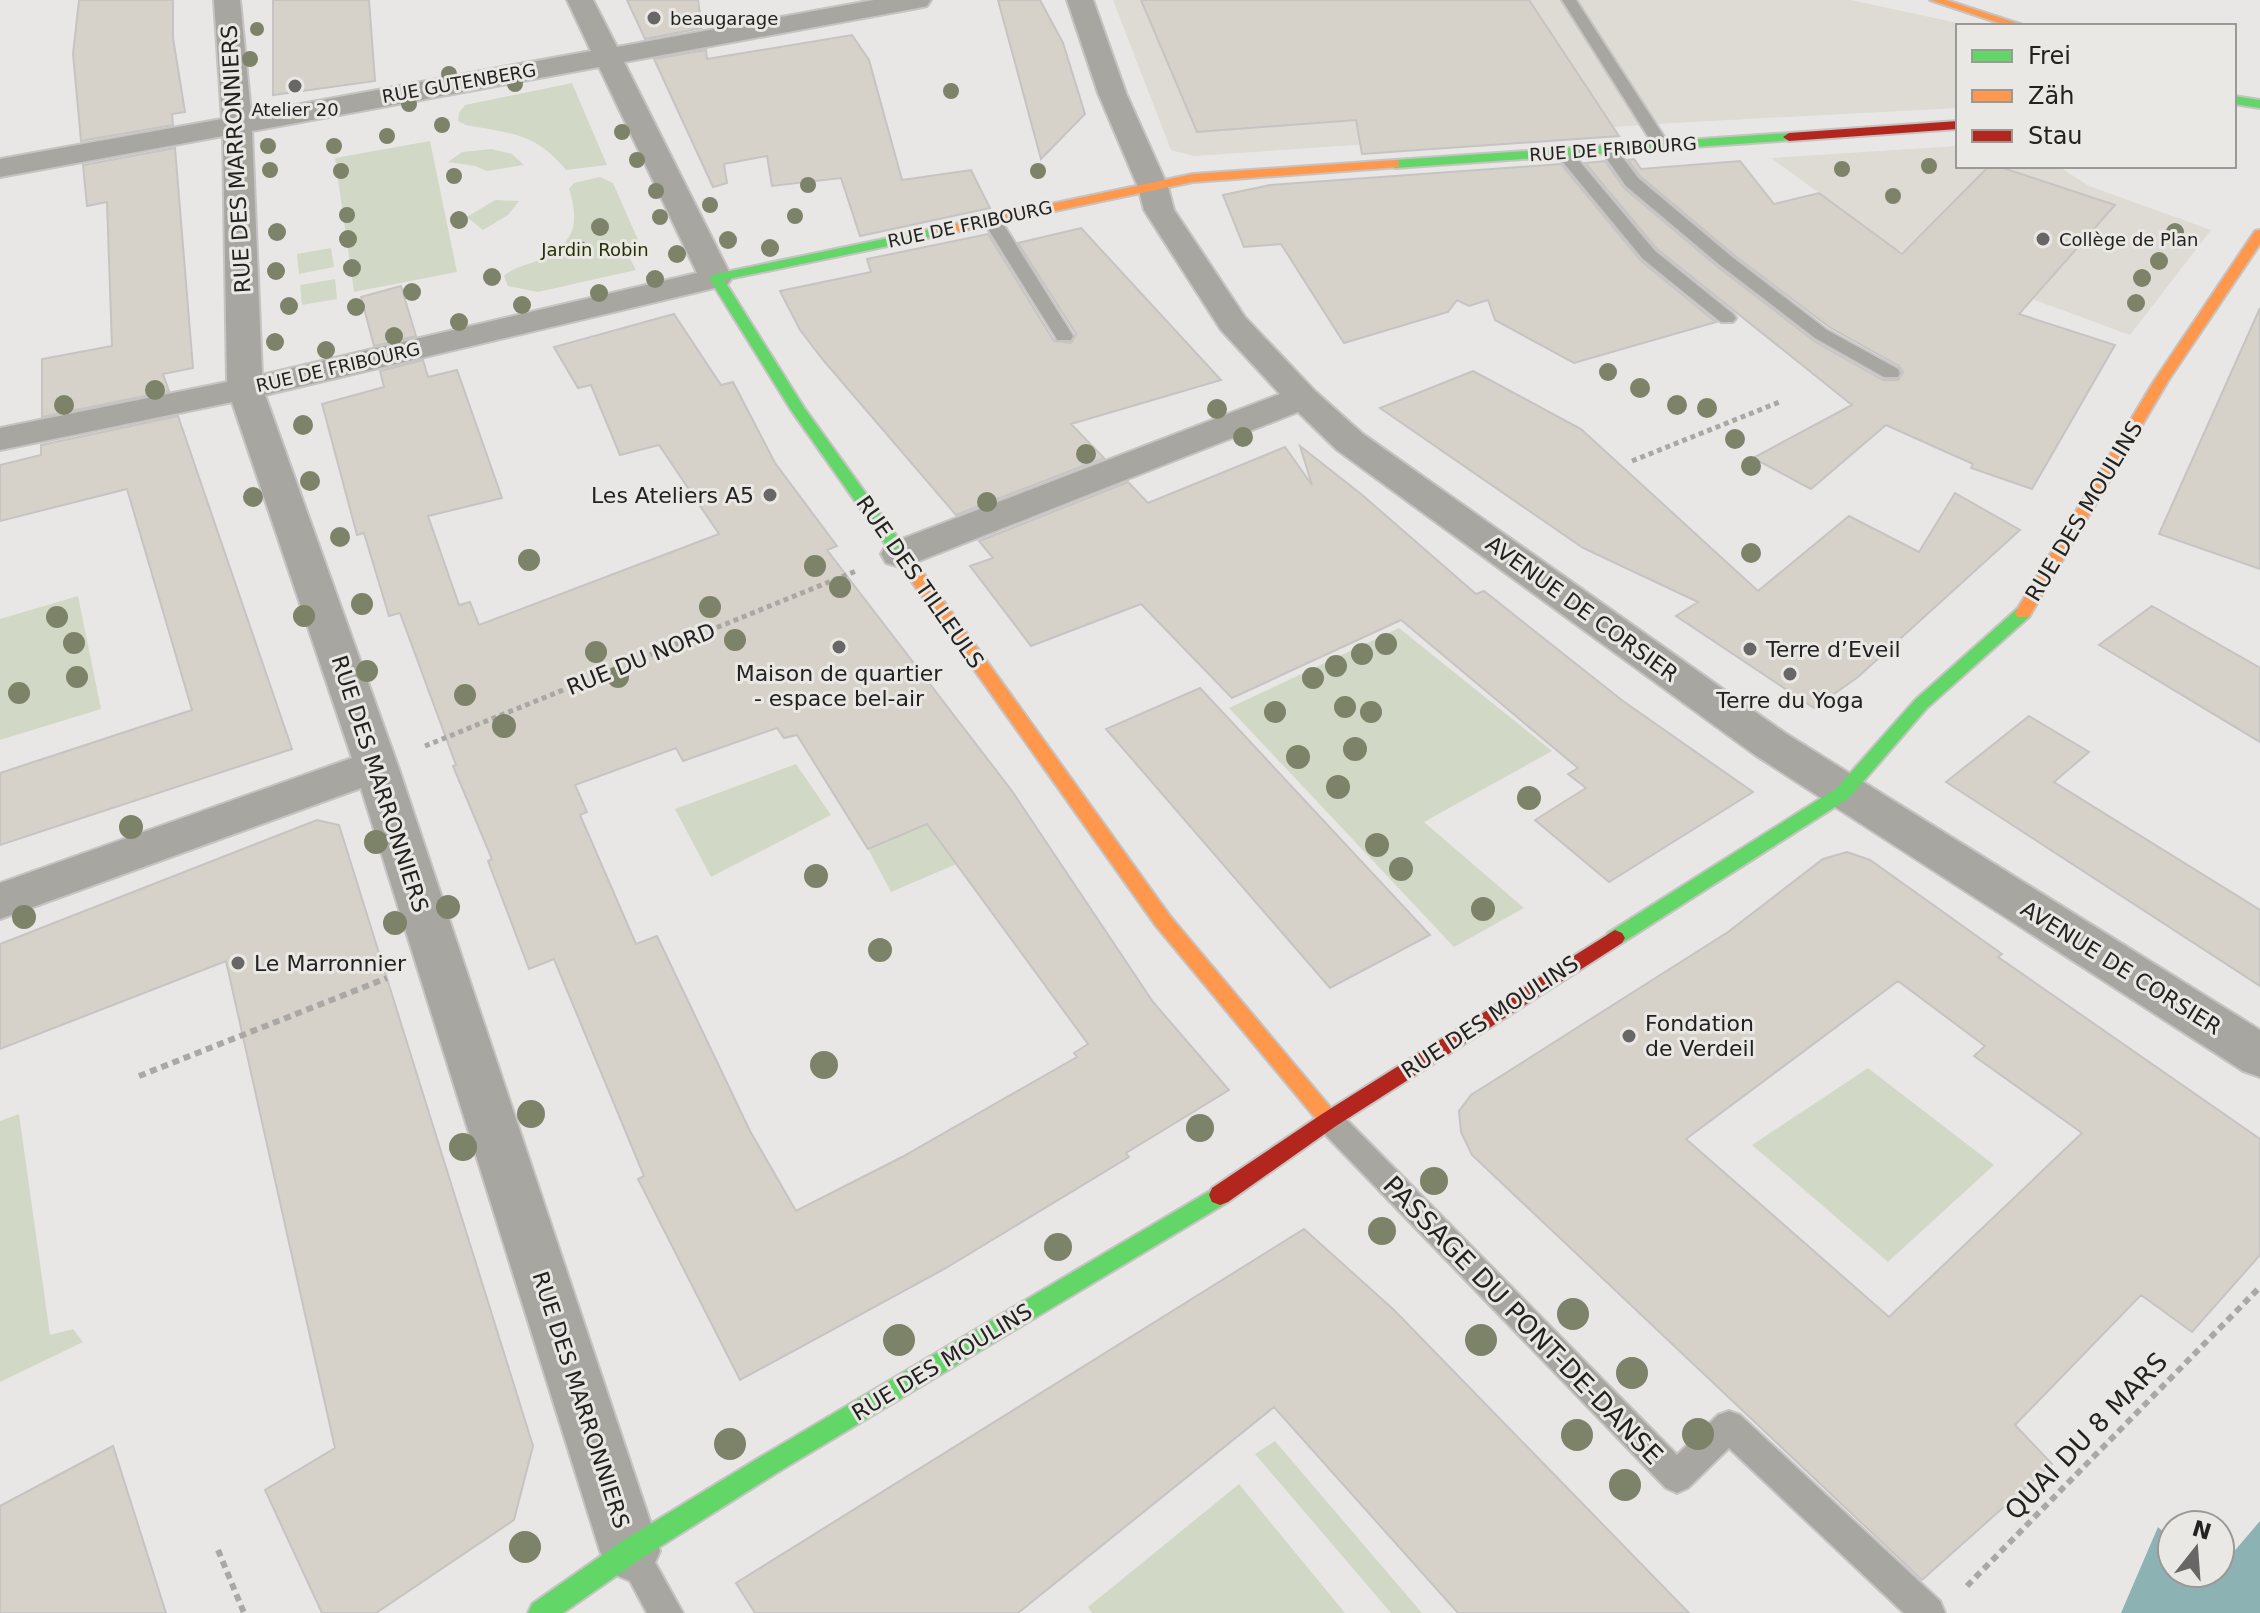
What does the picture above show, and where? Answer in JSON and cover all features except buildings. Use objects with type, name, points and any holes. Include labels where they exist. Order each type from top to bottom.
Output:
[{"type":"street","name":"RUE DES MARRONNIERS","points":[[227,0],[237,124],[245,389],[394,759],[630,1551]]},
{"type":"street","name":"RUE DES TILLEULS","points":[[580,0],[716,278],[798,410],[885,560],[1163,921],[1329,1120]]},
{"type":"street","name":"RUE GUTENBERG","points":[[0,168],[918,0]]},
{"type":"street","name":"AVENUE DE CORSIER","points":[[1080,0],[1112,93],[1153,187],[1159,210],[1233,323],[1303,398],[1350,442],[1770,744],[2260,1056]]},
{"type":"street","points":[[1935,0],[2013,24]]},
{"type":"street","points":[[2236,100],[2260,104]]},
{"type":"street","name":"RUE DE FRIBOURG","points":[[0,439],[245,389],[716,278],[1193,178],[1956,125]]},
{"type":"street","name":"RUE DES MOULINS","points":[[541,1613],[630,1551],[770,1464],[1196,1212],[1329,1120],[1843,793],[1921,704],[2021,616],[2036,596],[2161,381],[2260,234]]},
{"type":"street","points":[[885,560],[1303,398]]},
{"type":"street","points":[[0,901],[394,759]]},
{"type":"lane","points":[[1569,0],[1662,146]]},
{"type":"lane","points":[[1608,149],[1632,182],[1726,261],[1821,334],[1891,373]]},
{"type":"lane","points":[[1564,153],[1649,255],[1727,318]]},
{"type":"lane","points":[[991,219],[1064,336]]},
{"type":"lane","name":"PASSAGE DU PONT-DE-DANSE","points":[[1329,1120],[1677,1477],[1729,1426],[1928,1613]]},
{"type":"lane","points":[[630,1551],[666,1613]]},
{"type":"path","points":[[1632,461],[1782,401]]},
{"type":"path","name":"RUE DU NORD","points":[[394,759],[885,560]]},
{"type":"path","points":[[139,1076],[394,976]]},
{"type":"path","name":"QUAI DU 8 MARS","points":[[1963,1591],[2260,1287]]},
{"type":"path","points":[[218,1550],[244,1613]]},
{"type":"shaded area","points":[[1113,0],[1851,0],[1962,24],[1956,24],[1956,108],[1673,123],[1194,156],[1171,150]]},
{"type":"shaded area","name":"Collège de Plan","points":[[1956,146],[1956,168],[2061,168],[2089,186],[2211,230],[2130,335],[1896,249],[1771,158]]},
{"type":"green space","points":[[572,83],[607,165],[566,170],[532,141],[458,121],[465,105]]},
{"type":"green space","points":[[430,141],[457,272],[354,292],[335,158]]},
{"type":"green space","points":[[492,149],[512,154],[524,165],[487,171],[448,162],[462,152]]},
{"type":"green space","name":"Jardin Robin","points":[[600,177],[613,183],[639,242],[623,246],[636,270],[538,292],[508,286],[504,276],[551,254],[567,240],[574,223],[569,189],[574,183]]},
{"type":"green space","points":[[495,200],[519,201],[508,215],[483,230],[467,217]]},
{"type":"green space","points":[[331,248],[334,267],[299,274],[297,254]]},
{"type":"green space","points":[[335,279],[337,299],[302,305],[300,285]]},
{"type":"green space","points":[[78,596],[101,709],[0,740],[0,619]]},
{"type":"green space","points":[[1399,628],[1552,751],[1424,822],[1524,908],[1454,947],[1229,708]]},
{"type":"green space","points":[[796,764],[831,815],[711,877],[675,809]]},
{"type":"green space","points":[[1011,789],[1036,830],[891,892],[868,849]]},
{"type":"green space","points":[[1868,1068],[1994,1165],[1888,1262],[1752,1145]]},
{"type":"green space","points":[[19,1114],[50,1335],[73,1329],[83,1342],[0,1382],[0,1121]]},
{"type":"green space","points":[[1275,1441],[1422,1613],[1391,1613],[1255,1454]]},
{"type":"green space","points":[[1239,1484],[1345,1613],[1092,1613],[1088,1607]]},
{"type":"water","points":[[2260,1521],[2260,1613],[2121,1613],[2156,1532],[2156,1589],[2236,1589],[2236,1549]]},
{"type":"traffic: fast","points":[[2236,100],[2260,104]]},
{"type":"traffic: fast","points":[[1395,164],[1789,137]]},
{"type":"traffic: fast","points":[[913,571],[798,410],[716,278],[941,231]]},
{"type":"traffic: fast","points":[[1615,938],[1843,793],[1921,704],[2023,613]]},
{"type":"traffic: fast","points":[[541,1613],[630,1551],[770,1464],[1220,1195]]},
{"type":"traffic: slow","points":[[1935,0],[2013,24]]},
{"type":"traffic: slow","points":[[941,231],[1193,178],[1395,164]]},
{"type":"traffic: slow","points":[[2023,613],[2161,381],[2260,234]]},
{"type":"traffic: slow","points":[[913,571],[1163,921],[1329,1120]]},
{"type":"traffic: jam","points":[[1789,137],[1956,125]]},
{"type":"traffic: jam","points":[[1220,1195],[1329,1120],[1615,938]]},
{"type":"place","name":"beaugarage","points":[[654,18]]},
{"type":"place","name":"Atelier 20","points":[[295,86]]},
{"type":"place","name":"Collège de Plan","points":[[2043,239]]},
{"type":"place","name":"Les Ateliers A5","points":[[770,495]]},
{"type":"place","name":"Maison de quartier - espace bel-air","points":[[839,647]]},
{"type":"place","name":"Terre d’Eveil","points":[[1750,649]]},
{"type":"place","name":"Terre du Yoga","points":[[1790,674]]},
{"type":"place","name":"Le Marronnier","points":[[238,963]]},
{"type":"place","name":"Fondation de Verdeil","points":[[1629,1036]]}]
